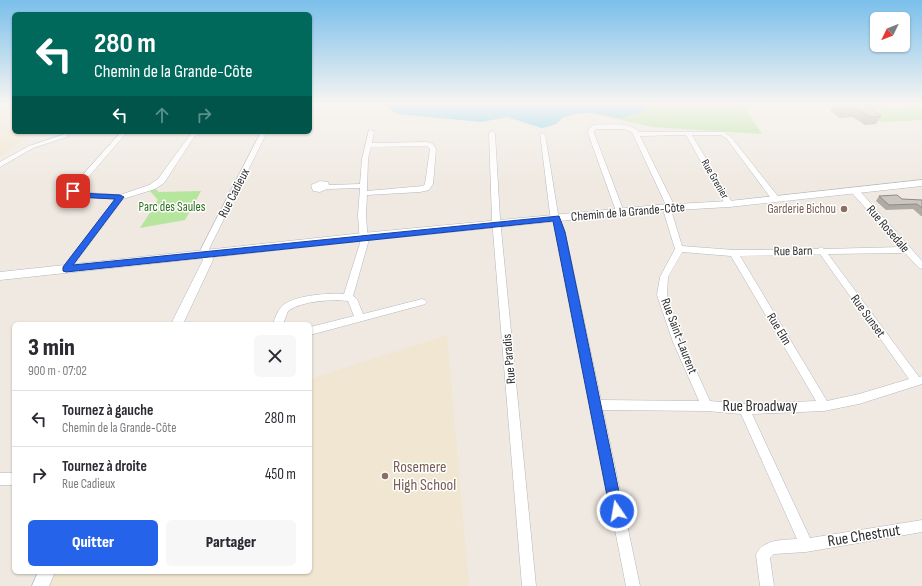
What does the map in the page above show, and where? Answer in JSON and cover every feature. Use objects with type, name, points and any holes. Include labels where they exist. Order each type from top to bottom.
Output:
[{"type":"main road","name":"Chemin de la Grande-Côte","points":[[0,276],[363,237],[668,207],[729,204],[922,183]]},
{"type":"street","points":[[591,130],[620,212]]},
{"type":"street","points":[[634,130],[669,203],[668,213],[679,250]]},
{"type":"street","points":[[348,297],[364,243],[365,159],[371,131]]},
{"type":"street","name":"Rue Paradis","points":[[492,133],[497,224],[529,586]]},
{"type":"street","name":"Rue Grenier","points":[[688,133],[729,204]]},
{"type":"street","points":[[637,134],[722,133],[729,138],[776,199]]},
{"type":"street","points":[[122,134],[73,192],[78,195],[120,197],[158,184],[192,136],[196,134]]},
{"type":"street","name":"Rue Cadieux","points":[[206,254],[205,249],[263,134]]},
{"type":"street","points":[[542,134],[556,218],[561,232],[595,406],[633,586]]},
{"type":"street","points":[[0,166],[29,148],[65,136]]},
{"type":"street","points":[[326,187],[420,190],[429,185],[433,149],[431,145],[368,145]]},
{"type":"street","name":"Rue Rosedale","points":[[855,191],[906,250],[922,266]]},
{"type":"street","points":[[66,269],[120,197]]},
{"type":"street","name":"Rue Barn","points":[[679,250],[734,252],[906,250]]},
{"type":"street","name":"Rue Saint-Laurent","points":[[679,250],[664,277],[662,295],[678,342],[708,406]]},
{"type":"street","name":"Rue Sunset","points":[[821,250],[919,381]]},
{"type":"street","name":"Rue Elm","points":[[734,252],[824,406]]},
{"type":"street","points":[[178,322],[208,260],[206,254]]},
{"type":"street","points":[[279,322],[284,310],[293,304],[348,297],[354,301],[360,319]]},
{"type":"street","points":[[312,331],[422,302]]},
{"type":"street","name":"Rue Broadway","points":[[595,406],[708,406],[744,409],[824,406],[859,399],[919,381]]},
{"type":"street","points":[[744,409],[806,545],[770,548],[763,555],[767,586]]},
{"type":"street","points":[[0,479],[12,479]]},
{"type":"street","name":"Rue Chestnut","points":[[806,545],[922,526]]},
{"type":"street","points":[[40,586],[46,574]]},
{"type":"shaded area","points":[[0,130],[12,130],[12,134],[31,134],[0,157]]},
{"type":"shaded area","name":"Rosemere High School","points":[[447,335],[469,586],[40,586],[46,574],[312,574],[312,378]]},
{"type":"green space","points":[[705,130],[760,130],[762,134]]},
{"type":"green space","name":"Parc des Saules","points":[[154,188],[159,192],[201,191],[185,220],[140,228],[158,200],[149,190]]},
{"type":"building","points":[[897,195],[902,199],[922,200],[922,208],[917,204],[889,205],[879,196]]},
{"type":"place","name":"Garderie Bichou","points":[[844,209]]},
{"type":"place","name":"Rosemere High School","points":[[385,476]]},
{"type":"route","points":[[73,191],[74,194],[78,195],[120,197],[68,264],[66,269],[556,218],[561,232],[617,511]]}]
